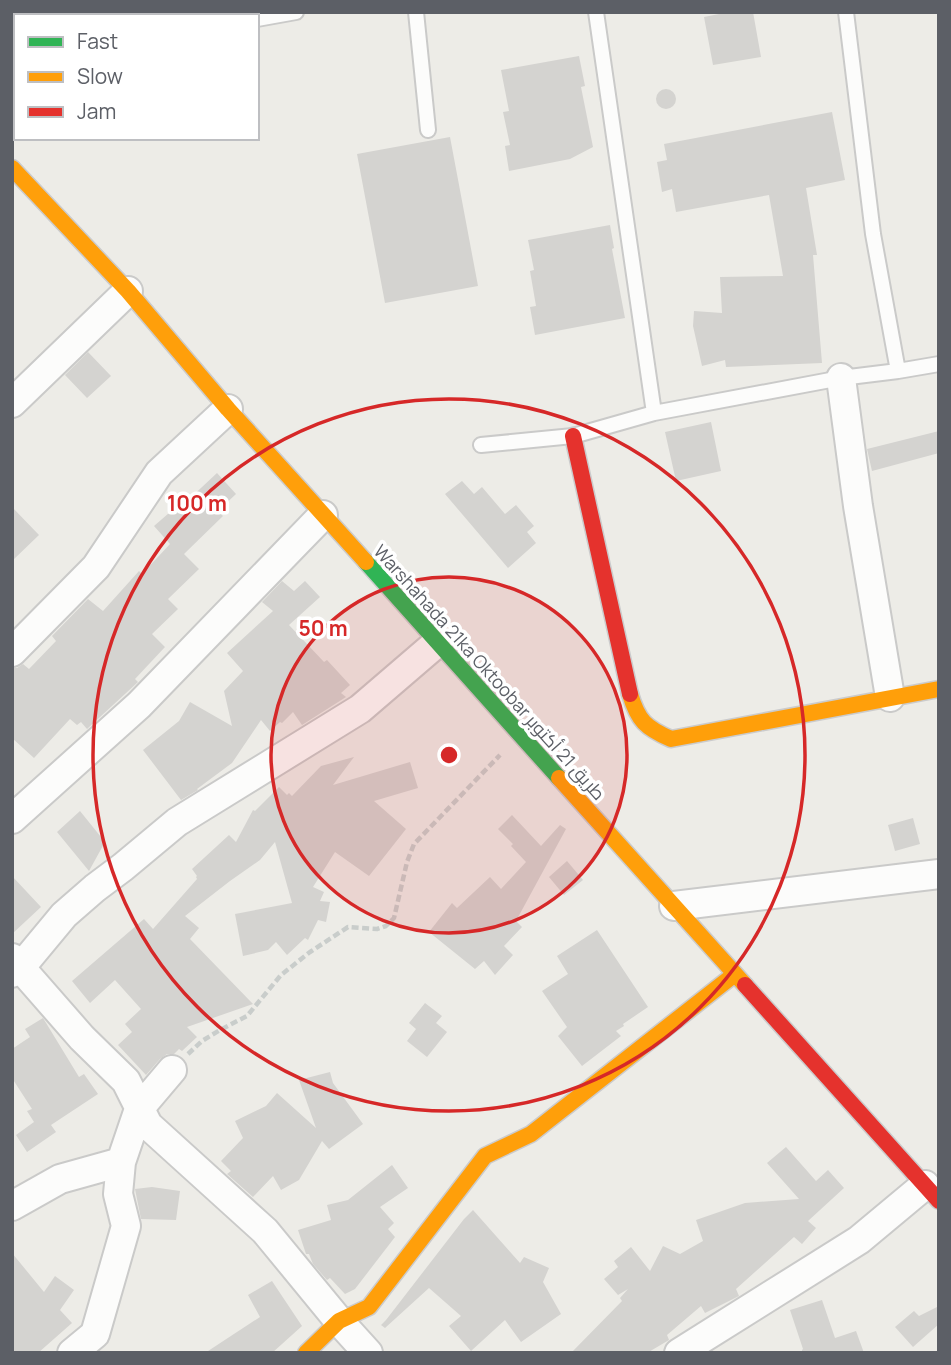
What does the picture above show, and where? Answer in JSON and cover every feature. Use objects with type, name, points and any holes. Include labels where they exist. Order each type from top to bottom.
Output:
[{"type":"main road","name":"Warshahada 21ka Oktoobar طريق 21 أكتوبر","points":[[12,168],[128,291],[228,409],[932,1193]]},
{"type":"main road","points":[[573,436],[634,706],[637,716],[652,731],[671,738],[939,689]]},
{"type":"main road","points":[[306,1353],[339,1321],[369,1307],[485,1157],[541,1127],[735,974]]},
{"type":"street","points":[[12,404],[128,291]]},
{"type":"street","points":[[842,378],[858,506],[890,697]]},
{"type":"street","points":[[12,652],[96,567],[159,473],[228,409]]},
{"type":"street","points":[[12,819],[139,705],[323,515]]},
{"type":"street","points":[[368,1353],[265,1231],[148,1125],[126,1081],[15,966],[64,915],[177,822],[360,709],[438,642]]},
{"type":"street","points":[[674,906],[939,874]]},
{"type":"street","points":[[72,1353],[95,1334],[126,1226],[118,1194],[121,1162],[139,1108],[172,1070]]},
{"type":"street","points":[[12,1206],[60,1179],[121,1162]]},
{"type":"street","points":[[679,1353],[932,1193]]},
{"type":"street","points":[[334,1353],[339,1321]]},
{"type":"lane","points":[[259,19],[296,12]]},
{"type":"lane","points":[[416,12],[428,130]]},
{"type":"lane","points":[[596,12],[654,413]]},
{"type":"lane","points":[[846,12],[873,234],[898,371]]},
{"type":"lane","points":[[481,445],[573,436],[654,413],[842,378],[939,364]]},
{"type":"path","points":[[172,1070],[202,1041],[247,1016],[281,975],[310,952],[348,928],[377,929],[386,926],[394,918],[414,844],[520,734]]},
{"type":"building","points":[[729,12],[753,12],[761,57],[713,65],[704,17]]},
{"type":"building","points":[[579,56],[585,86],[581,87],[593,147],[570,159],[509,171],[505,146],[510,145],[503,112],[509,111],[501,70]]},
{"type":"building","points":[[662,89],[670,89],[676,99],[670,109],[662,109],[656,103],[656,95]]},
{"type":"building","points":[[832,112],[845,180],[806,188],[817,255],[813,255],[822,363],[726,367],[725,360],[702,366],[693,326],[694,311],[722,313],[720,277],[783,276],[769,195],[676,212],[672,189],[662,192],[657,162],[667,160],[664,144]]},
{"type":"building","points":[[450,137],[478,286],[385,303],[357,154]]},
{"type":"building","points":[[610,225],[625,318],[535,335],[530,307],[536,306],[530,271],[534,270],[528,240]]},
{"type":"building","points":[[88,352],[111,376],[87,398],[65,375]]},
{"type":"building","points":[[711,422],[721,471],[676,481],[665,432]]},
{"type":"building","points":[[939,431],[939,453],[872,471],[867,449]]},
{"type":"building","points":[[217,473],[236,494],[218,511],[223,516],[184,554],[199,569],[168,599],[178,609],[152,634],[165,647],[135,679],[138,682],[87,729],[81,722],[77,725],[70,719],[34,758],[12,738],[12,668],[23,664],[29,669],[56,641],[52,636],[88,599],[103,611],[139,571],[142,574],[170,544],[154,526],[184,500],[186,502]]},
{"type":"building","points":[[462,481],[474,494],[482,487],[505,514],[516,505],[534,526],[527,532],[536,543],[508,568],[445,494]]},
{"type":"building","points":[[12,507],[39,535],[12,561]]},
{"type":"building","points":[[282,581],[294,591],[305,581],[320,597],[289,625],[350,685],[341,693],[346,697],[302,725],[293,712],[270,731],[261,720],[232,763],[181,800],[143,750],[179,721],[190,702],[232,726],[224,691],[243,671],[227,653],[273,611],[262,602]]},
{"type":"building","points":[[354,757],[333,785],[410,762],[418,788],[374,801],[406,829],[369,876],[335,852],[313,887],[324,892],[320,901],[330,902],[326,922],[318,920],[308,940],[305,938],[287,955],[276,942],[268,950],[243,956],[235,914],[292,903],[275,842],[260,860],[185,916],[199,928],[190,939],[253,1004],[187,1027],[197,1037],[182,1051],[179,1049],[160,1059],[146,1075],[118,1045],[132,1032],[125,1024],[141,1009],[115,980],[90,1003],[72,981],[144,919],[153,929],[197,879],[192,869],[229,835],[236,842],[253,810],[279,787],[292,796],[321,766]]},
{"type":"building","points":[[80,811],[105,842],[89,871],[57,832]]},
{"type":"building","points":[[512,815],[541,846],[560,825],[566,829],[516,921],[522,927],[504,946],[513,955],[495,975],[484,961],[475,969],[429,932],[452,903],[457,908],[490,877],[501,889],[526,862],[498,829]]},
{"type":"building","points":[[913,818],[920,844],[895,851],[888,825]]},
{"type":"building","points":[[567,861],[583,880],[564,895],[549,877]]},
{"type":"building","points":[[12,876],[41,907],[12,934]]},
{"type":"building","points":[[597,930],[648,1007],[623,1024],[624,1026],[616,1031],[621,1036],[582,1066],[558,1036],[567,1027],[542,991],[568,974],[557,956]]},
{"type":"building","points":[[425,1003],[442,1016],[436,1023],[447,1032],[427,1057],[407,1041],[416,1029],[409,1023]]},
{"type":"building","points":[[43,1018],[79,1077],[84,1074],[98,1094],[51,1125],[56,1132],[27,1152],[16,1135],[34,1122],[27,1111],[32,1109],[12,1078],[12,1049],[30,1037],[25,1029]]},
{"type":"building","points":[[330,1072],[333,1083],[363,1124],[329,1149],[322,1141],[299,1180],[281,1190],[273,1176],[253,1197],[227,1174],[231,1171],[221,1161],[243,1138],[235,1121],[266,1106],[277,1093],[316,1128],[299,1080]]},
{"type":"building","points":[[786,1147],[816,1181],[828,1170],[844,1188],[808,1221],[816,1228],[802,1244],[794,1237],[736,1289],[739,1296],[705,1313],[701,1306],[667,1335],[669,1340],[647,1353],[571,1353],[622,1301],[620,1298],[628,1289],[618,1295],[604,1279],[618,1267],[614,1261],[631,1247],[650,1271],[663,1246],[680,1254],[703,1241],[696,1220],[745,1203],[799,1199],[767,1163]]},
{"type":"building","points":[[392,1165],[408,1188],[380,1207],[394,1223],[388,1229],[395,1237],[355,1289],[345,1294],[313,1264],[309,1254],[306,1254],[298,1230],[331,1220],[327,1205],[348,1200]]},
{"type":"building","points":[[152,1187],[180,1191],[176,1220],[141,1219],[135,1189]]},
{"type":"building","points":[[473,1210],[520,1263],[524,1257],[549,1268],[543,1282],[561,1314],[521,1342],[505,1320],[471,1351],[449,1326],[461,1316],[429,1288],[385,1328],[381,1325],[464,1219]]},
{"type":"building","points":[[12,1253],[44,1292],[55,1276],[74,1290],[60,1310],[72,1323],[38,1353],[12,1353]]},
{"type":"building","points":[[272,1281],[302,1326],[272,1353],[205,1353],[260,1317],[248,1295]]},
{"type":"building","points":[[822,1300],[835,1338],[856,1331],[864,1353],[802,1353],[790,1310]]},
{"type":"building","points":[[939,1306],[939,1324],[913,1347],[895,1327],[914,1311],[919,1316]]},
{"type":"traffic: fast","points":[[366,562],[559,778]]},
{"type":"traffic: slow","points":[[12,168],[128,291],[228,409],[366,562]]},
{"type":"traffic: slow","points":[[630,694],[636,711],[644,722],[671,739],[939,689]]},
{"type":"traffic: slow","points":[[559,778],[745,985]]},
{"type":"traffic: slow","points":[[306,1353],[339,1321],[369,1307],[485,1156],[531,1134],[735,974]]},
{"type":"traffic: jam","points":[[573,436],[630,694]]},
{"type":"traffic: jam","points":[[745,985],[939,1201]]}]
